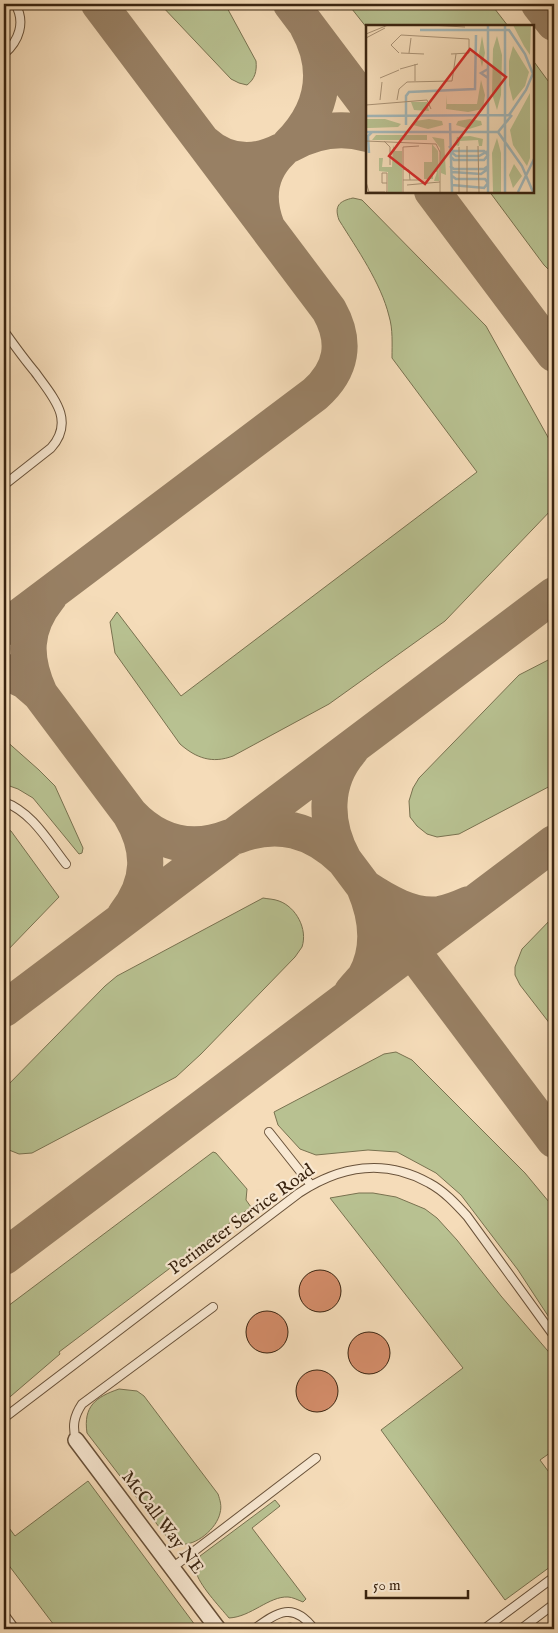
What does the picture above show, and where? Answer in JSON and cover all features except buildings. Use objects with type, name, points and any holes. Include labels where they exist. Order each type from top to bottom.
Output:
[{"type":"street","name":"McCall Way NE","points":[[76,1440],[218,1629]]},
{"type":"lane","points":[[4,54],[10,49],[19,35],[20,16],[15,4]]},
{"type":"lane","points":[[4,331],[58,404],[62,424],[57,442],[4,485]]},
{"type":"lane","points":[[4,802],[16,807],[32,820],[66,864]]},
{"type":"lane","points":[[269,1132],[310,1186]]},
{"type":"lane","name":"Perimeter Service Road","points":[[4,1418],[310,1186],[339,1172],[362,1168],[408,1173],[430,1184],[450,1199],[467,1216],[554,1336]]},
{"type":"lane","points":[[76,1440],[74,1420],[82,1404],[213,1307]]},
{"type":"lane","points":[[172,1568],[316,1458]]},
{"type":"lane","points":[[484,1629],[554,1577]]},
{"type":"lane","points":[[521,1629],[554,1604]]},
{"type":"lane","points":[[254,1629],[270,1617],[287,1611],[302,1616],[314,1629]]},
{"type":"lane","points":[[4,1614],[16,1629]]},
{"type":"green space","points":[[160,4],[225,4],[256,61],[256,71],[252,80],[247,85],[231,79]]},
{"type":"green space","points":[[348,4],[491,4],[507,25],[366,25],[366,27]]},
{"type":"green space","points":[[533,60],[554,89],[554,275],[544,265],[490,192],[533,192]]},
{"type":"green space","points":[[353,198],[362,200],[486,326],[554,448],[554,507],[445,621],[329,704],[233,756],[218,759],[205,758],[192,753],[180,744],[115,653],[110,622],[117,612],[181,696],[477,472],[392,358],[391,326],[385,304],[361,254],[339,220],[337,211],[339,205]]},
{"type":"green space","points":[[554,657],[554,784],[459,834],[437,837],[427,834],[410,817],[409,801],[413,788],[419,778],[519,675]]},
{"type":"green space","points":[[4,739],[55,786],[83,848],[82,853],[79,854],[33,798],[18,789],[4,784]]},
{"type":"green space","points":[[4,827],[11,831],[59,897],[4,954]]},
{"type":"green space","points":[[263,898],[279,901],[291,908],[295,913],[302,926],[302,947],[295,957],[201,1054],[176,1077],[32,1153],[19,1154],[4,1148],[4,1089],[105,986],[117,976]]},
{"type":"green space","points":[[554,916],[554,1029],[520,985],[515,975],[515,967],[522,949]]},
{"type":"green space","points":[[396,1052],[412,1060],[525,1173],[554,1208],[554,1325],[518,1270],[461,1195],[436,1173],[397,1152],[368,1150],[316,1155],[300,1149],[278,1125],[274,1112],[384,1054]]},
{"type":"green space","points":[[213,1152],[216,1153],[247,1189],[246,1200],[251,1207],[59,1352],[60,1354],[4,1402],[4,1309]]},
{"type":"green space","points":[[359,1193],[373,1193],[396,1197],[425,1209],[437,1218],[553,1357],[554,1450],[540,1460],[554,1479],[554,1564],[505,1600],[381,1430],[463,1368],[330,1198]]},
{"type":"green space","points":[[119,1389],[137,1391],[144,1396],[218,1494],[221,1508],[215,1525],[205,1535],[192,1543],[179,1544],[168,1537],[87,1433],[86,1424],[89,1409],[104,1395]]},
{"type":"green space","points":[[88,1481],[198,1629],[57,1629],[4,1559],[4,1521],[15,1536]]},
{"type":"green space","points":[[275,1500],[280,1506],[252,1528],[306,1599],[303,1602],[290,1597],[281,1598],[245,1614],[229,1618],[201,1582],[196,1571],[198,1561],[200,1556]]},
{"type":"green space","points":[[291,1623],[301,1629],[271,1629],[283,1624]]},
{"type":"taxiway","points":[[4,628],[315,394],[331,375],[339,355],[338,333],[329,310],[99,4]]},
{"type":"taxiway","points":[[291,4],[366,104]]},
{"type":"taxiway","points":[[539,4],[554,23]]},
{"type":"taxiway","points":[[307,26],[315,42],[319,58],[321,73],[320,89],[310,118],[289,145],[308,136],[327,131],[347,130],[366,134]]},
{"type":"taxiway","points":[[203,142],[221,154],[240,160],[261,158],[281,151],[268,168],[262,186],[261,206],[267,227]]},
{"type":"taxiway","points":[[433,192],[554,354]]},
{"type":"taxiway","points":[[4,1009],[554,595]]},
{"type":"taxiway","points":[[4,671],[25,681],[40,694],[31,669],[29,644],[34,621],[49,597]]},
{"type":"taxiway","points":[[40,694],[130,814]]},
{"type":"taxiway","points":[[237,836],[267,829],[294,831],[320,841],[344,860],[333,832],[330,804],[331,789],[335,776],[351,750]]},
{"type":"taxiway","points":[[125,915],[134,903],[140,890],[144,878],[145,865],[142,840],[130,814],[152,832],[176,842],[202,844],[230,837]]},
{"type":"taxiway","points":[[4,1257],[554,843]]},
{"type":"taxiway","points":[[344,860],[554,1140]]},
{"type":"taxiway","points":[[352,992],[365,977],[370,966],[375,943],[374,920],[364,887],[390,903],[410,911],[430,915],[455,910],[469,904]]}]
